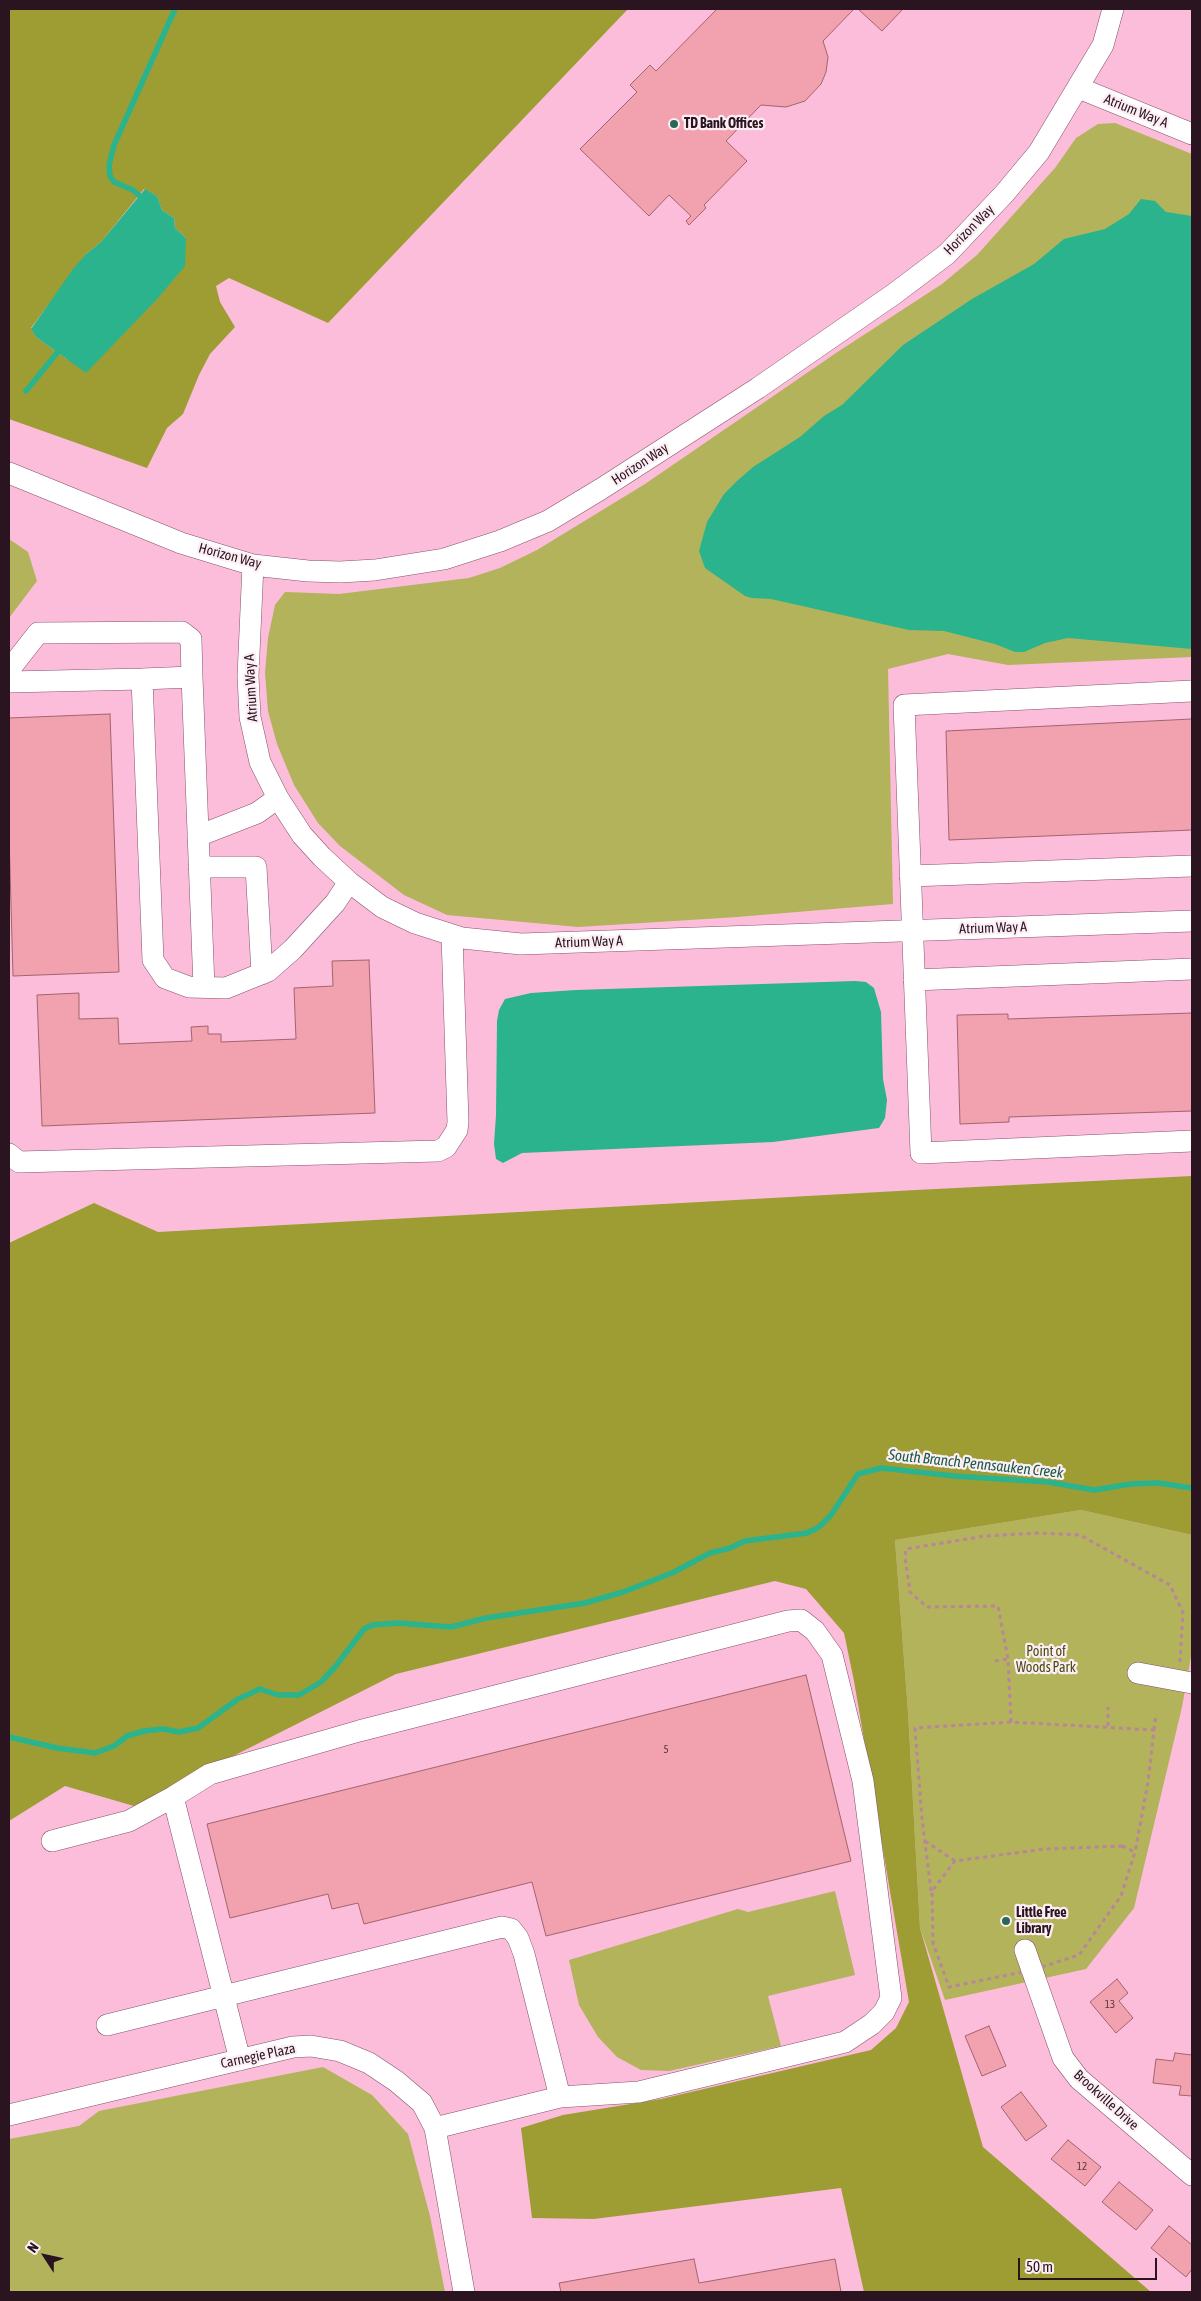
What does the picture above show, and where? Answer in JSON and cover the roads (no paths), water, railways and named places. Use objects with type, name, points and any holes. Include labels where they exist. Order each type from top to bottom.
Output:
[{"type":"street","name":"Horizon Way","points":[[9,473],[181,543],[253,565],[340,572],[411,566],[453,556],[500,541],[548,521],[602,489],[758,388],[894,294],[947,254],[1004,194],[1039,152],[1103,45],[1113,9]]},
{"type":"street","name":"Atrium Way A","points":[[1079,88],[1192,134]]},
{"type":"street","name":"Atrium Way A","points":[[253,565],[248,676],[250,717],[260,762],[278,798],[302,835],[349,882],[382,907],[415,923],[452,935],[485,942],[521,944],[1192,922]]},
{"type":"street","points":[[9,670],[38,633],[182,632],[191,639],[204,987]]},
{"type":"street","points":[[9,682],[192,677]]},
{"type":"street","points":[[142,679],[153,960],[165,978],[190,987],[226,988],[268,971],[293,949],[335,903],[349,882]]},
{"type":"street","points":[[1192,691],[904,705],[921,1153],[1192,1141]]},
{"type":"street","points":[[198,836],[257,813],[278,798]]},
{"type":"street","points":[[910,876],[1192,866]]},
{"type":"street","points":[[200,867],[256,867],[262,974]]},
{"type":"street","points":[[9,1154],[19,1162],[438,1151],[446,1147],[457,1130],[458,1122],[452,935]]},
{"type":"street","points":[[914,980],[1192,969]]},
{"type":"street","points":[[52,1841],[129,1821],[174,1797],[210,1774],[359,1731],[788,1621],[801,1620],[815,1631],[832,1654],[863,1781],[890,1998],[884,2012],[872,2024],[845,2042],[639,2092],[560,2097],[435,2128]]},
{"type":"street","points":[[1138,1673],[1185,1682]]},
{"type":"street","points":[[174,1797],[240,2060]]},
{"type":"street","points":[[107,2025],[502,1927],[511,1929],[518,1938],[524,1954],[560,2097]]},
{"type":"street","name":"Brookville Drive","points":[[1025,1950],[1063,2058],[1079,2079],[1192,2175]]},
{"type":"street","name":"Carnegie Plaza","points":[[9,2115],[293,2047],[310,2046],[340,2052],[369,2063],[396,2081],[422,2103],[435,2128],[464,2292]]},
{"type":"waterway","points":[[144,200],[133,190],[114,182],[110,176],[109,165],[114,145],[175,9]]},
{"type":"waterway","points":[[26,391],[61,348]]},
{"type":"waterway","name":"South Branch Pennsauken Creek","points":[[9,1737],[57,1748],[95,1753],[114,1746],[127,1736],[144,1731],[163,1729],[179,1732],[198,1728],[238,1699],[260,1689],[278,1695],[299,1695],[321,1682],[364,1629],[372,1625],[397,1623],[451,1627],[486,1618],[585,1603],[623,1592],[672,1573],[710,1553],[730,1548],[745,1541],[807,1533],[819,1527],[831,1515],[858,1474],[881,1468],[954,1476],[1048,1482],[1094,1490],[1131,1484],[1158,1483],[1192,1488]]},
{"type":"place","name":"TD Bank Offices","points":[[674,124]]},
{"type":"place","name":"Little Free Library","points":[[1006,1921]]},
{"type":"park label","name":"Point of Woods Park","points":[[1046,1660]]}]
